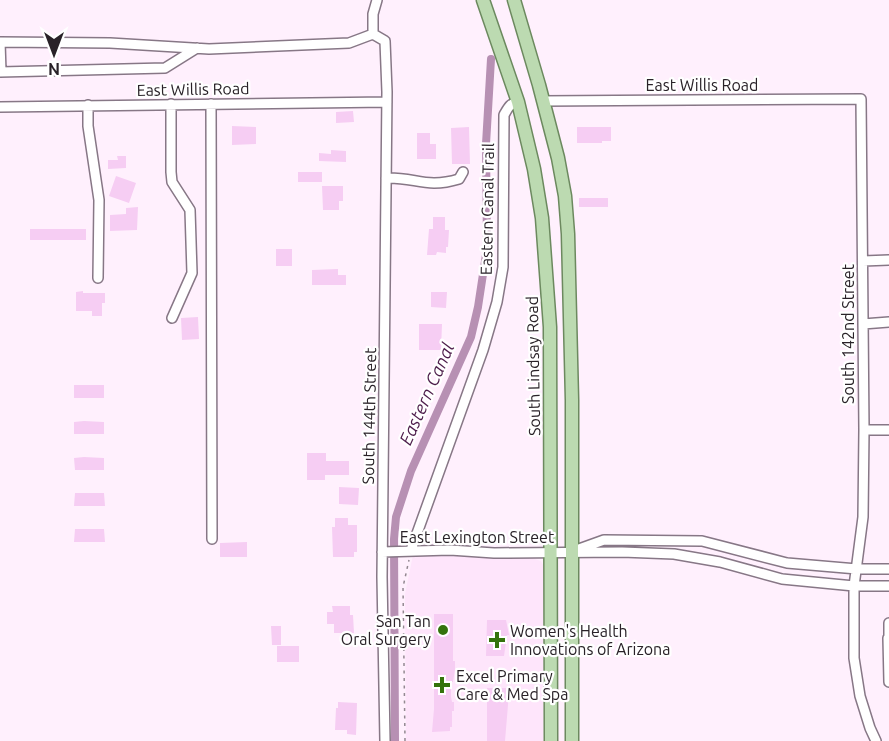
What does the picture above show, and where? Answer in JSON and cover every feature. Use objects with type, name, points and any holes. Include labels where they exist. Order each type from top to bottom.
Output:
[{"type":"main road","name":"South Lindsay Road","points":[[483,0],[518,102],[534,169],[542,218],[548,288],[552,552],[551,741]]},
{"type":"main road","points":[[514,0],[558,158],[565,196],[568,234],[572,378],[572,741]]},
{"type":"street","points":[[196,48],[165,68],[1,72],[0,42],[110,43],[196,48],[349,43],[373,34],[373,14],[377,0]]},
{"type":"street","name":"South 144th Street","points":[[373,34],[385,41],[387,97],[385,741]]},
{"type":"street","name":"East Willis Road","points":[[0,107],[211,104],[387,97]]},
{"type":"street","name":"East Willis Road","points":[[543,101],[861,99]]},
{"type":"street","name":"South 142nd Street","points":[[861,99],[863,517],[854,586],[856,668],[860,696],[876,741]]},
{"type":"street","name":"Eastern Canal Trail","points":[[408,550],[483,350],[497,302],[503,267],[504,115],[508,107],[518,102]]},
{"type":"street","points":[[171,104],[172,182],[190,210],[192,273],[172,318]]},
{"type":"street","points":[[211,104],[212,539]]},
{"type":"street","points":[[88,105],[88,126],[99,200],[98,278]]},
{"type":"street","points":[[386,178],[441,184],[459,179],[464,172]]},
{"type":"street","points":[[862,261],[889,260]]},
{"type":"street","points":[[863,324],[889,322]]},
{"type":"street","points":[[864,430],[889,430]]},
{"type":"street","points":[[571,552],[604,540],[702,541],[787,564],[889,569]]},
{"type":"street","name":"East Lexington Street","points":[[385,551],[674,554],[720,562],[782,579],[854,586],[889,586]]},
{"type":"street","points":[[889,623],[889,682]]},
{"type":"path","points":[[405,741],[403,587],[408,550]]},
{"type":"shaded area","points":[[453,554],[486,558],[532,558],[541,561],[543,565],[543,741],[406,741],[405,594],[413,555]]},
{"type":"building","points":[[353,111],[354,122],[336,123],[336,112]]},
{"type":"building","points":[[232,126],[256,127],[256,144],[232,145]]},
{"type":"building","points":[[469,127],[470,164],[452,164],[451,128]]},
{"type":"building","points":[[577,127],[611,127],[611,141],[577,143]]},
{"type":"building","points":[[417,133],[430,133],[430,144],[436,144],[436,159],[417,159]]},
{"type":"building","points":[[331,150],[346,151],[346,162],[319,161],[319,153],[331,154]]},
{"type":"building","points":[[117,156],[126,156],[126,168],[108,169],[108,160],[118,160]]},
{"type":"building","points":[[298,172],[322,172],[322,182],[298,182]]},
{"type":"building","points":[[116,176],[136,183],[129,203],[109,196]]},
{"type":"building","points":[[322,186],[343,186],[343,201],[339,201],[339,210],[323,210]]},
{"type":"building","points":[[579,198],[608,198],[608,207],[579,207]]},
{"type":"building","points":[[138,207],[137,230],[110,231],[110,215],[126,214],[126,208]]},
{"type":"building","points":[[433,217],[445,217],[445,230],[449,230],[448,247],[446,247],[446,253],[437,252],[436,255],[427,255],[429,229],[433,229]]},
{"type":"building","points":[[30,229],[86,229],[86,240],[30,240]]},
{"type":"building","points":[[276,249],[292,249],[292,266],[276,266]]},
{"type":"building","points":[[338,269],[338,275],[346,275],[346,285],[312,285],[312,270]]},
{"type":"building","points":[[83,291],[83,293],[105,293],[102,316],[92,316],[92,311],[76,311],[76,292]]},
{"type":"building","points":[[431,292],[447,292],[446,308],[431,307]]},
{"type":"building","points":[[198,317],[199,339],[182,340],[181,318]]},
{"type":"building","points":[[419,324],[442,324],[441,350],[419,350]]},
{"type":"building","points":[[74,385],[104,385],[104,398],[74,398]]},
{"type":"building","points":[[74,422],[104,422],[104,434],[74,434]]},
{"type":"building","points":[[307,453],[326,453],[326,461],[349,461],[349,475],[325,475],[325,480],[307,480]]},
{"type":"building","points":[[74,458],[104,458],[104,470],[75,470]]},
{"type":"building","points":[[339,487],[359,488],[358,505],[339,504]]},
{"type":"building","points":[[75,493],[104,493],[105,506],[74,506]]},
{"type":"building","points":[[335,518],[348,518],[348,525],[357,525],[357,552],[354,552],[354,557],[333,557],[332,527],[335,527]]},
{"type":"building","points":[[75,529],[104,529],[105,542],[74,542]]},
{"type":"building","points":[[247,542],[247,557],[220,557],[220,543]]},
{"type":"building","points":[[332,606],[350,606],[354,633],[334,633],[334,624],[327,624],[327,612],[333,612]]},
{"type":"building","points":[[434,614],[453,614],[455,669],[453,682],[451,682],[451,697],[454,702],[454,711],[452,711],[450,731],[432,732]]},
{"type":"building","name":"Women's Health Innovations of Arizona","points":[[487,620],[506,620],[509,635],[507,635],[504,656],[486,656]]},
{"type":"building","points":[[271,626],[281,626],[281,645],[272,645]]},
{"type":"building","points":[[277,646],[299,646],[299,662],[277,662]]},
{"type":"building","points":[[487,688],[506,688],[506,693],[509,693],[505,741],[487,741]]},
{"type":"building","points":[[338,702],[357,703],[356,735],[347,734],[347,730],[335,730]]},
{"type":"waterway","name":"Eastern Canal","points":[[395,741],[394,539],[396,517],[411,471],[471,337],[478,307],[487,248],[486,144],[491,59]]},
{"type":"place","name":"San Tan Oral Surgery","points":[[443,630]]},
{"type":"place","name":"Women's Health Innovations of Arizona","points":[[497,640]]},
{"type":"place","name":"Excel Primary Care & Med Spa","points":[[442,685]]}]
